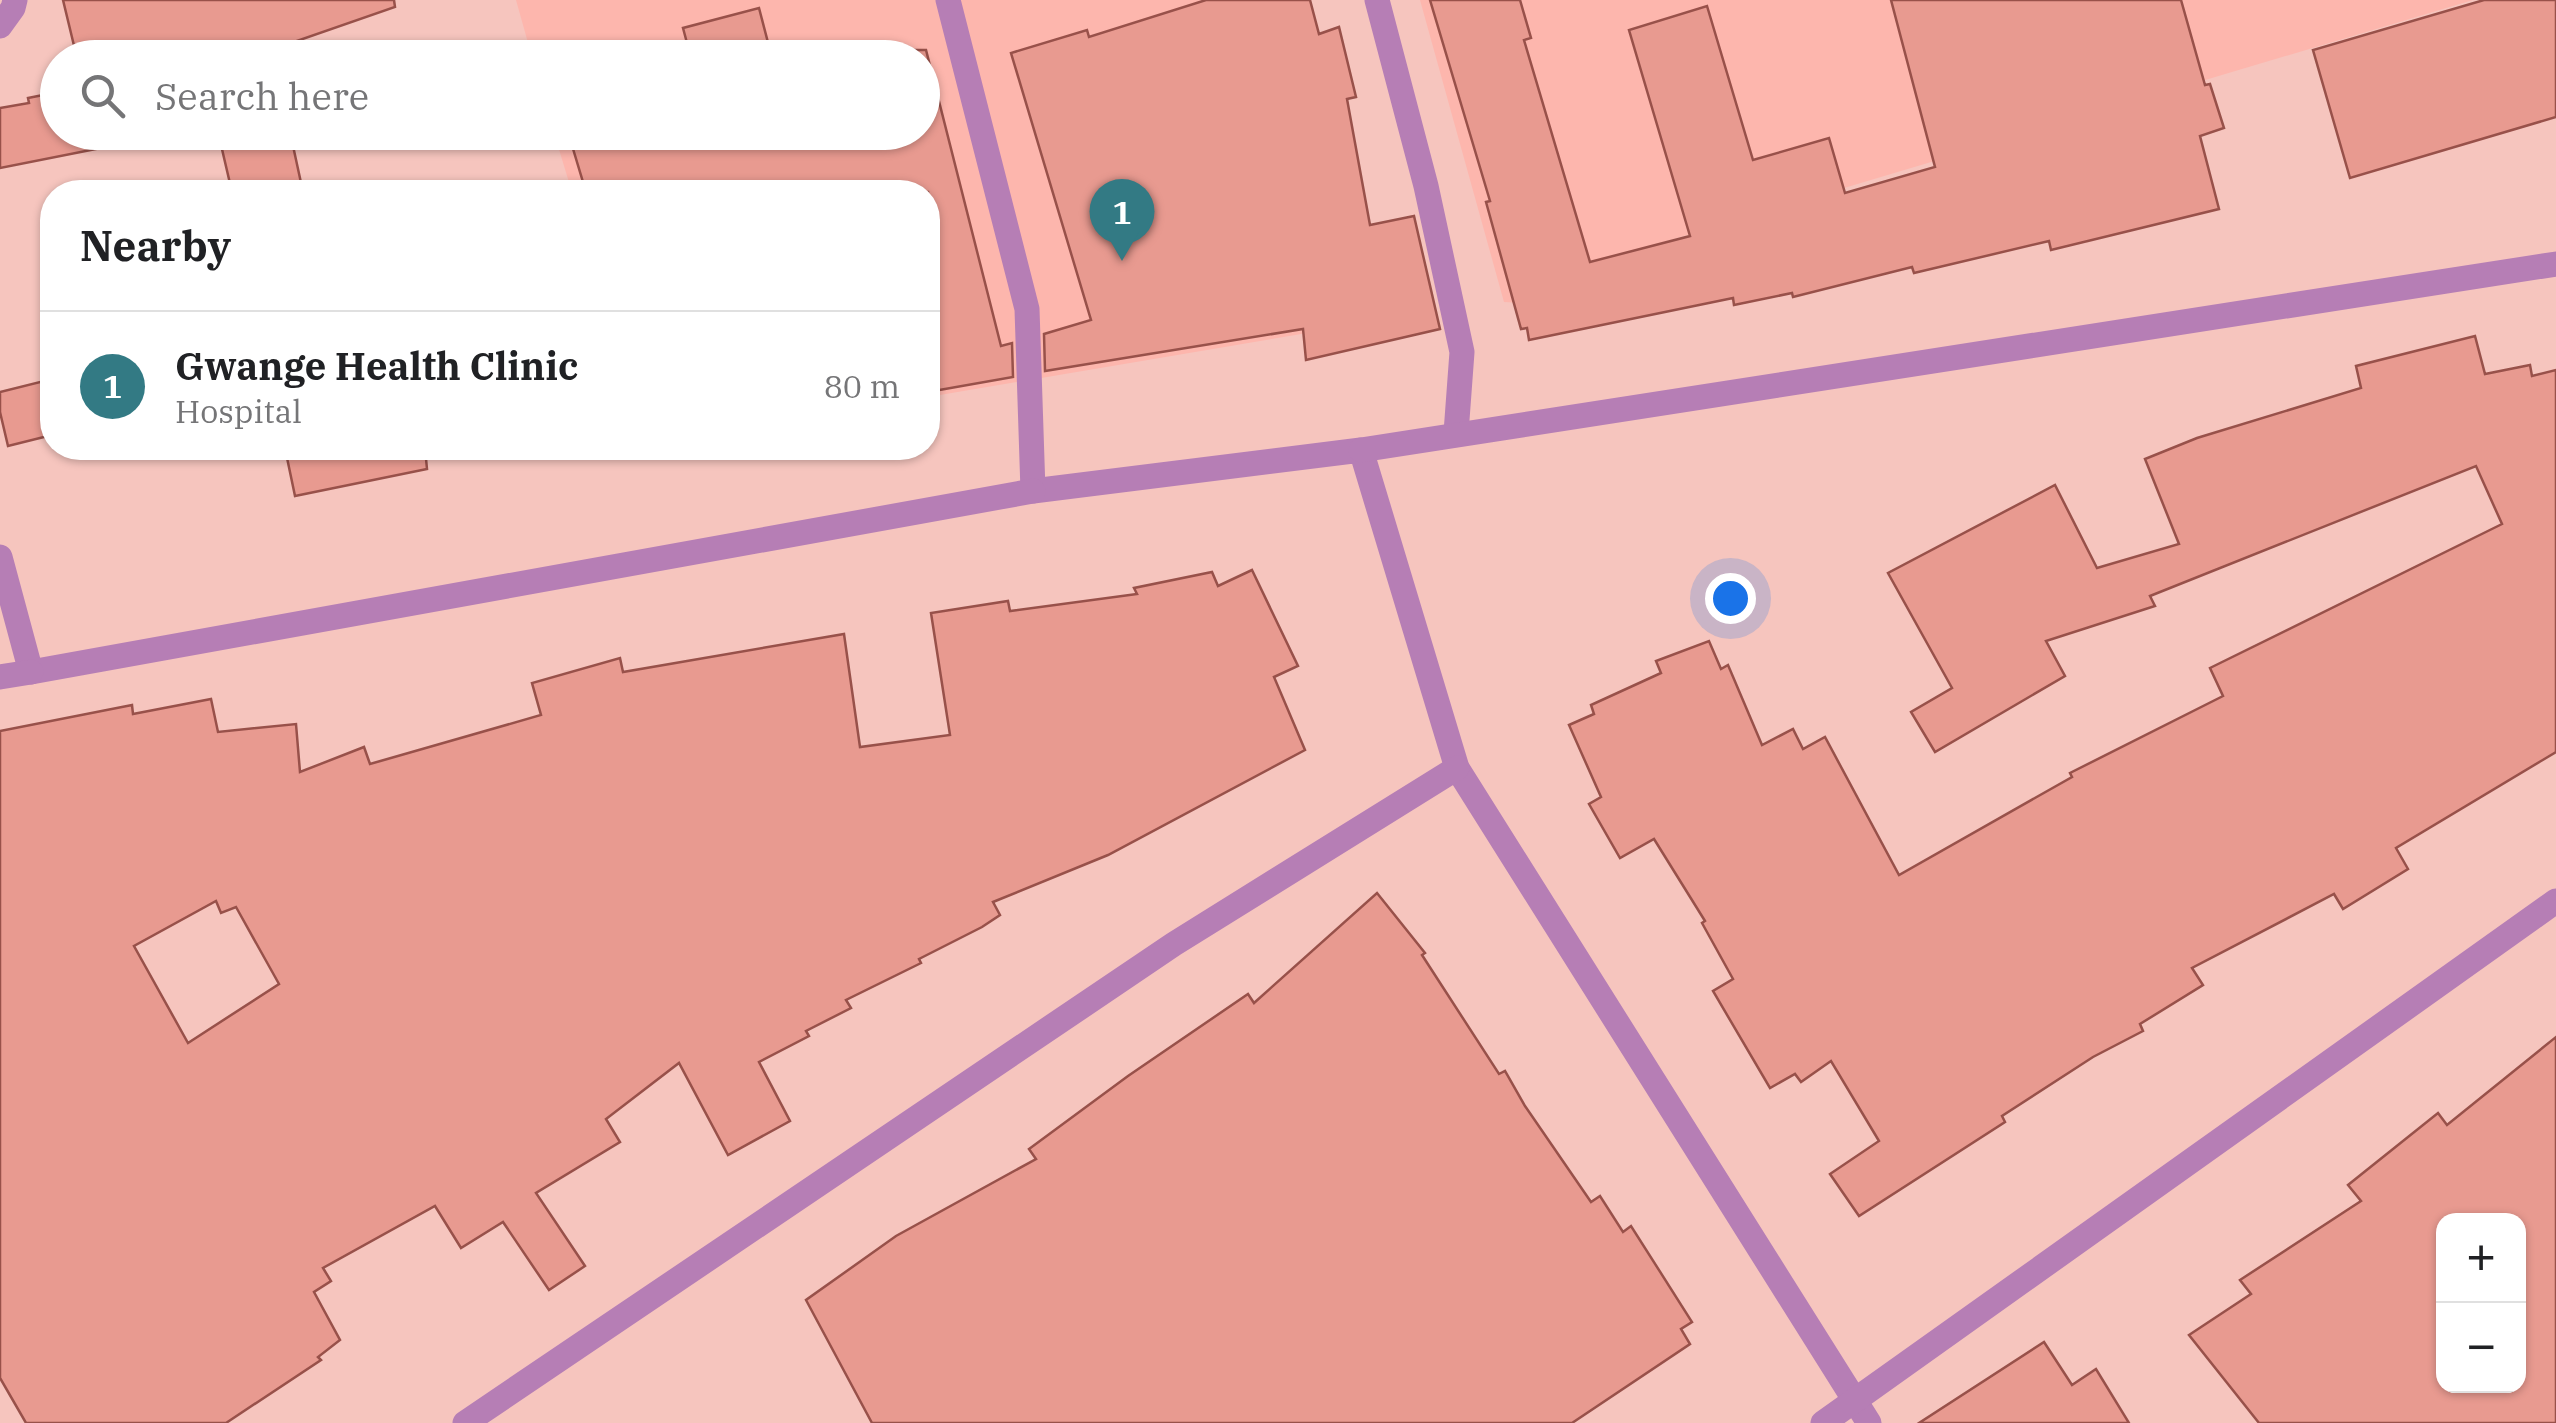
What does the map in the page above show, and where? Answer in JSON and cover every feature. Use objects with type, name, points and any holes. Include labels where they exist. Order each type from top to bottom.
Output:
[{"type":"street","points":[[0,26],[14,8],[15,0]]},
{"type":"street","points":[[948,0],[1027,309],[1033,491]]},
{"type":"street","points":[[1377,0],[1426,186],[1462,352],[1456,433]]},
{"type":"street","points":[[0,677],[1033,491],[1361,450],[2556,264]]},
{"type":"street","points":[[1361,450],[1457,768],[1868,1423]]},
{"type":"street","points":[[0,557],[31,672]]},
{"type":"street","points":[[465,1423],[1174,944],[1457,768]]},
{"type":"street","points":[[1824,1423],[2556,901]]},
{"type":"shaded area","points":[[516,0],[1258,0],[1331,329],[940,395],[940,180],[568,180],[559,150],[940,150],[940,40],[527,40]]},
{"type":"shaded area","points":[[1420,0],[2473,0],[1647,247],[1553,271],[1522,303],[1504,302]]},
{"type":"building","points":[[63,0],[394,0],[395,7],[300,40],[73,40]]},
{"type":"building","points":[[1206,0],[1310,0],[1319,34],[1339,27],[1356,97],[1347,99],[1370,225],[1414,216],[1440,329],[1306,360],[1303,329],[1045,371],[1044,334],[1091,320],[1011,53],[1087,30],[1089,37]]},
{"type":"building","points":[[1430,0],[1520,0],[1531,38],[1524,40],[1590,262],[1690,236],[1629,30],[1707,6],[1753,160],[1829,138],[1845,193],[1935,167],[1891,0],[2181,0],[2205,85],[2210,84],[2224,128],[2200,136],[2219,209],[2051,250],[2049,241],[1914,273],[1912,267],[1793,297],[1792,293],[1734,305],[1733,298],[1529,340],[1527,328],[1521,329],[1486,202],[1490,201]]},
{"type":"building","points":[[2484,0],[2556,0],[2556,117],[2350,178],[2313,50]]},
{"type":"building","points":[[759,8],[767,40],[686,40],[683,28]]},
{"type":"building","points":[[40,96],[40,150],[91,150],[0,168],[0,108],[29,103],[28,98]]},
{"type":"building","points":[[940,105],[1001,346],[1012,343],[1013,377],[940,390],[940,180],[582,180],[573,150],[940,150]]},
{"type":"building","points":[[222,150],[294,150],[300,180],[229,180]]},
{"type":"building","points":[[2475,336],[2485,374],[2530,365],[2532,376],[2556,370],[2556,752],[2396,848],[2408,869],[2343,909],[2334,894],[2192,968],[2203,985],[2140,1024],[2143,1031],[2093,1057],[2002,1116],[2005,1122],[1859,1216],[1830,1174],[1879,1141],[1831,1061],[1801,1082],[1795,1074],[1770,1088],[1713,991],[1733,979],[1702,923],[1705,921],[1654,839],[1620,858],[1589,804],[1601,797],[1569,725],[1594,714],[1591,705],[1661,673],[1656,661],[1709,641],[1721,669],[1728,665],[1762,745],[1793,729],[1803,749],[1825,737],[1899,875],[2072,777],[2070,773],[2223,696],[2210,668],[2502,524],[2476,466],[2150,596],[2155,606],[2046,641],[2065,676],[1935,752],[1911,712],[1952,688],[1888,573],[2055,485],[2097,568],[2179,544],[2145,459],[2197,438],[2361,388],[2356,366]]},
{"type":"building","points":[[40,382],[40,438],[8,446],[0,392]]},
{"type":"building","points":[[287,460],[426,460],[427,469],[295,496]]},
{"type":"building","points":[[1252,570],[1298,666],[1274,677],[1305,750],[1108,855],[993,902],[1000,915],[982,927],[846,1000],[851,1008],[759,1062],[790,1121],[728,1155],[679,1063],[606,1119],[620,1142],[536,1193],[585,1266],[549,1290],[503,1222],[461,1248],[435,1206],[323,1268],[331,1281],[314,1292],[340,1340],[318,1357],[321,1360],[226,1423],[26,1423],[0,1378],[0,731],[132,705],[133,714],[211,699],[218,732],[296,724],[300,772],[364,747],[370,764],[541,715],[532,683],[620,658],[623,672],[844,634],[860,747],[950,735],[931,613],[1008,601],[1010,611],[1137,594],[1134,588],[1212,572],[1218,586]],"holes":[[[216,901],[221,913],[236,907],[279,984],[188,1043],[134,946]]]},
{"type":"building","points":[[1377,893],[1425,953],[1422,955],[1499,1074],[1505,1071],[1591,1202],[1600,1196],[1623,1232],[1631,1226],[1692,1322],[1681,1329],[1690,1344],[1572,1423],[872,1423],[806,1300],[896,1236],[1036,1159],[1029,1149],[1248,994],[1254,1003]]},
{"type":"building","points":[[2556,1037],[2556,1423],[2259,1423],[2189,1335],[2251,1294],[2240,1280],[2361,1201],[2348,1185],[2438,1113],[2447,1125]]},
{"type":"building","points":[[2044,1342],[2072,1385],[2096,1369],[2129,1423],[1919,1423]]},
{"type":"place","name":"Gwange Health Clinic","points":[[1122,261]]}]
